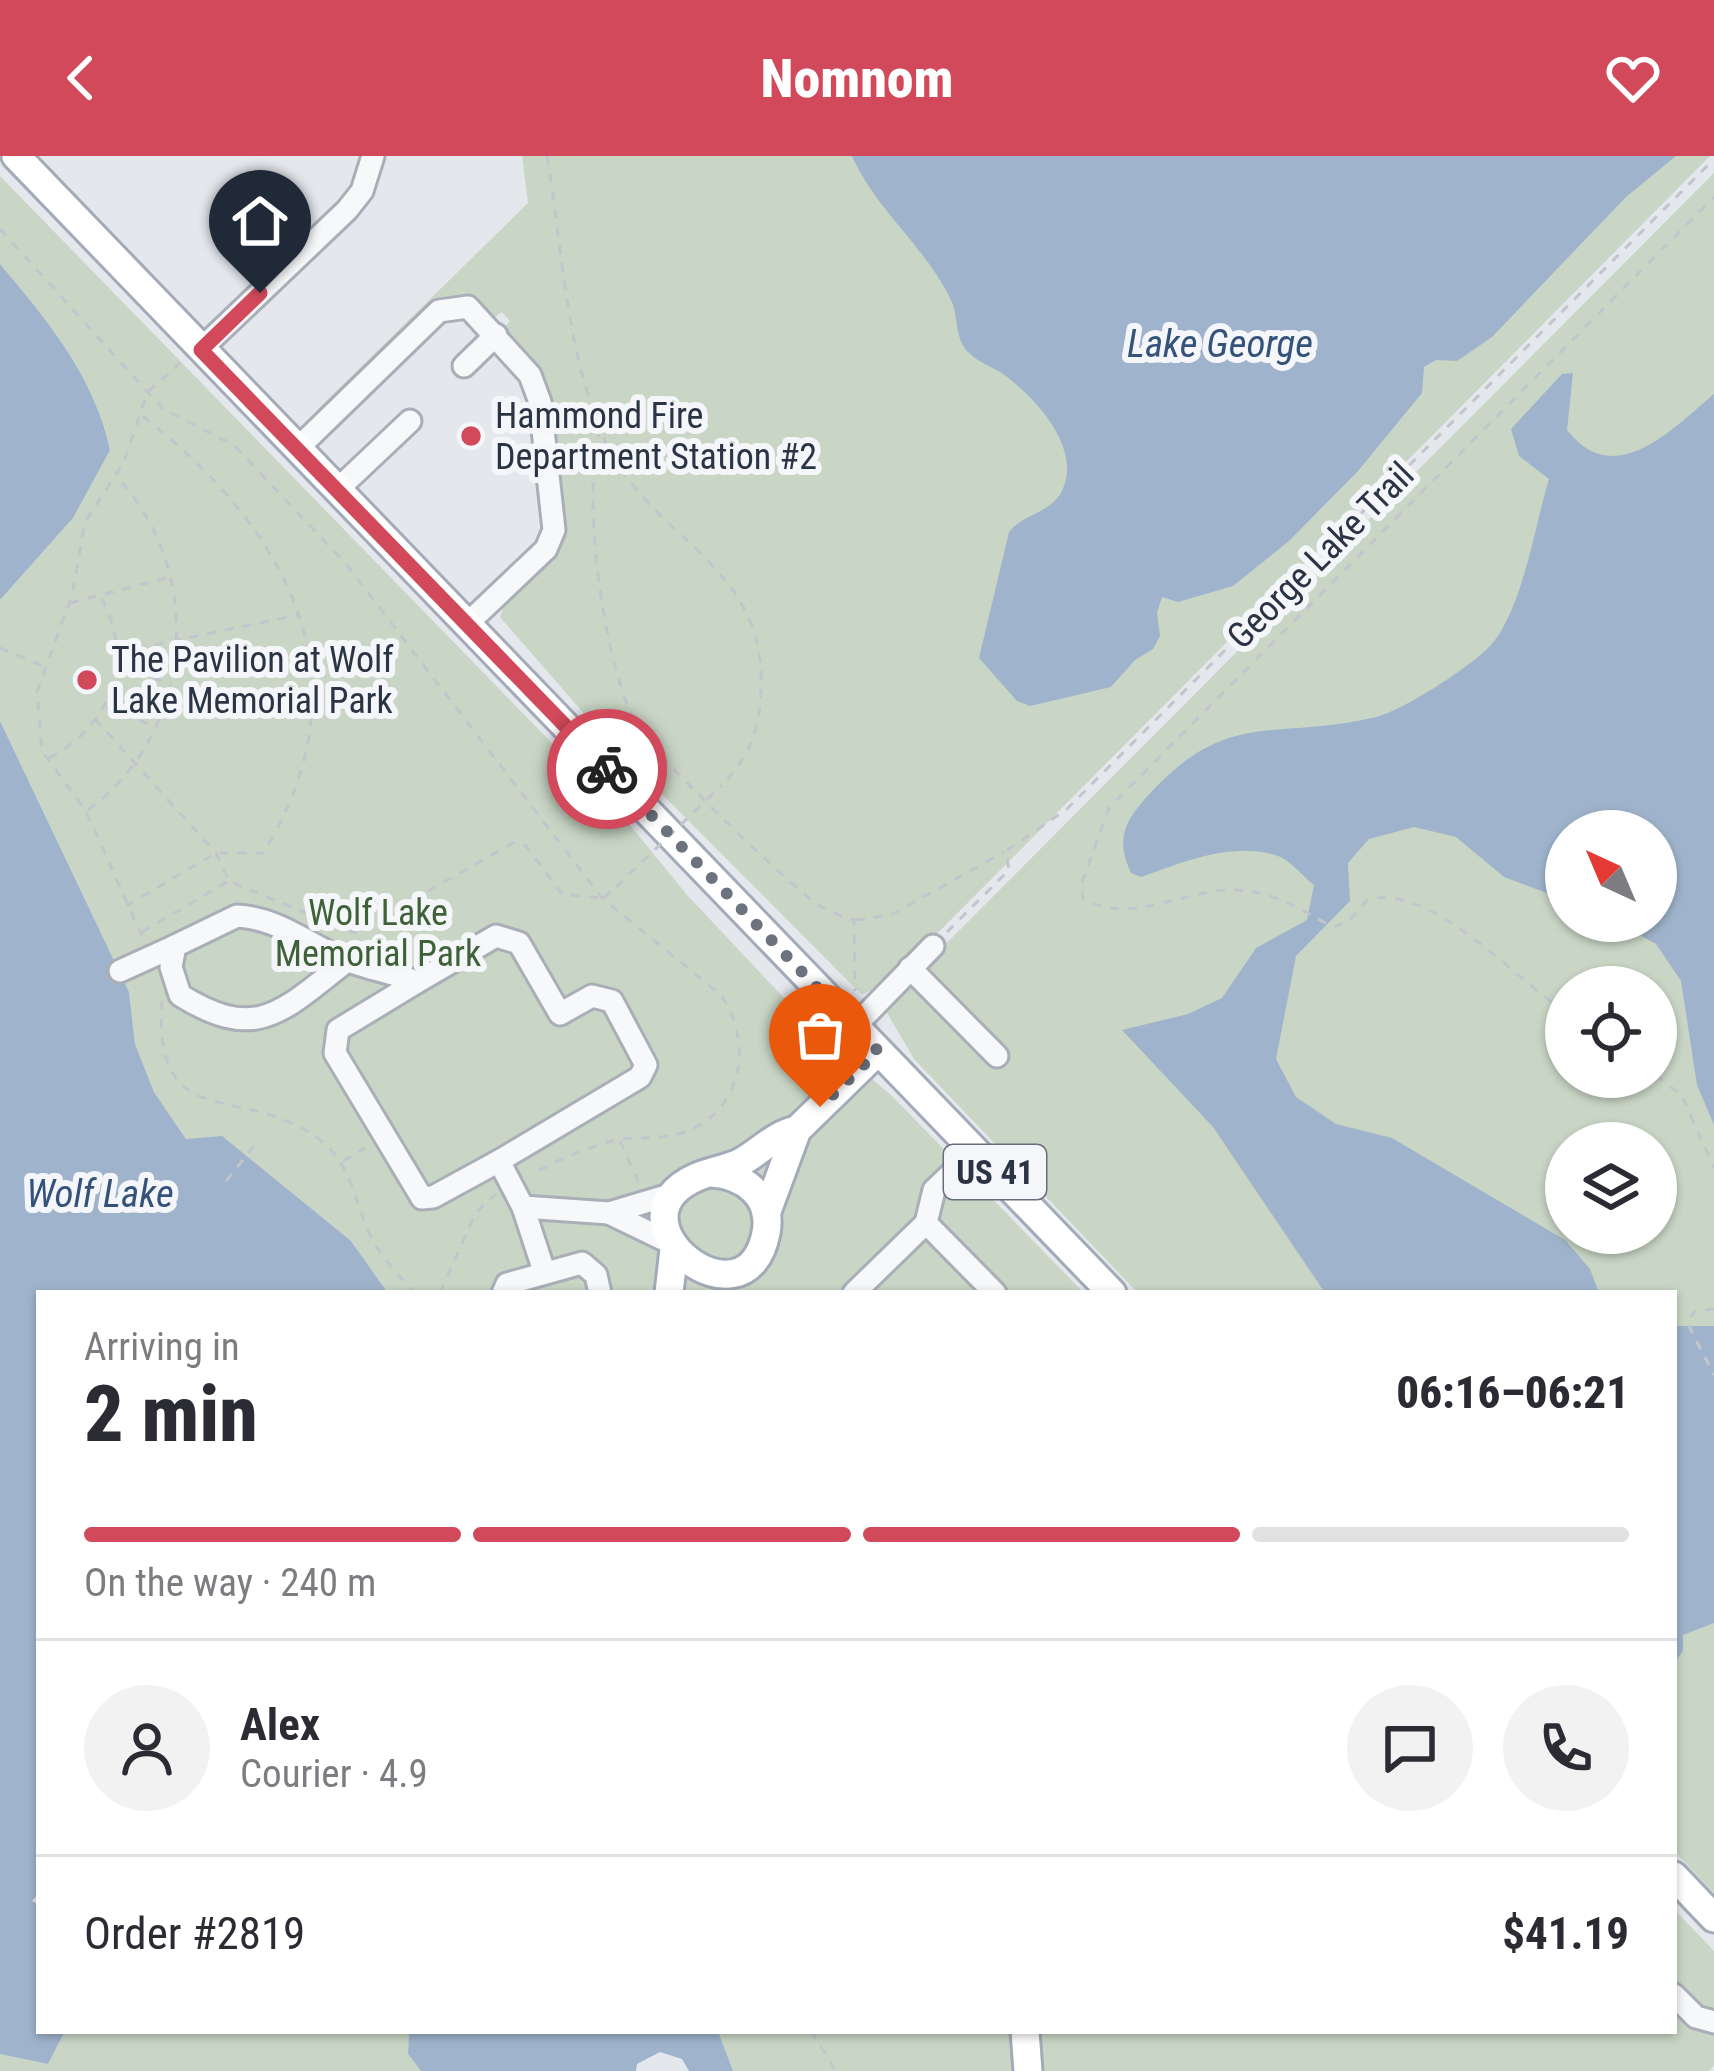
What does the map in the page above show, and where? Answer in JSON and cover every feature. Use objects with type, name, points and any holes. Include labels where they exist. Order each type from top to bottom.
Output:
[{"type":"main road","name":"US 41","points":[[16,156],[1109,1290]]},
{"type":"main road","points":[[669,1290],[672,1246],[666,1221],[676,1193],[796,1130],[878,1051]]},
{"type":"main road","points":[[711,1290],[761,1247],[766,1214],[796,1130]]},
{"type":"main road","points":[[712,1173],[741,1179],[753,1188],[766,1214]]},
{"type":"main road","points":[[672,1246],[709,1273],[738,1269]]},
{"type":"main road","points":[[1677,1879],[1714,1918]]},
{"type":"main road","points":[[1024,2034],[1028,2071]]},
{"type":"street","points":[[201,350],[347,210],[362,191],[373,156]]},
{"type":"street","points":[[297,449],[439,311],[468,307],[496,335],[521,361],[540,402],[554,530],[546,549],[467,624]]},
{"type":"street","points":[[464,366],[496,335]]},
{"type":"street","points":[[337,490],[410,421]]},
{"type":"street","points":[[120,971],[222,919],[251,917],[301,934],[346,961],[371,964],[417,982]]},
{"type":"street","points":[[496,936],[509,936],[519,943],[560,1014],[592,996],[612,1001],[645,1055],[640,1077],[433,1198],[422,1198],[384,1137],[335,1053],[338,1030],[496,936]]},
{"type":"street","points":[[175,946],[171,967],[180,995],[208,1013],[242,1023],[285,1008],[346,961]]},
{"type":"street","points":[[855,1026],[933,946]]},
{"type":"street","points":[[910,968],[998,1056]]},
{"type":"street","points":[[857,1290],[926,1222],[934,1190],[975,1151]]},
{"type":"street","points":[[499,1161],[523,1207],[544,1271]]},
{"type":"street","points":[[523,1207],[609,1213],[676,1193]]},
{"type":"street","points":[[609,1213],[672,1246]]},
{"type":"street","points":[[926,1222],[992,1290]]},
{"type":"street","points":[[504,1290],[507,1284],[544,1271],[582,1263],[596,1275],[599,1290]]},
{"type":"street","points":[[1677,1998],[1696,2017],[1714,2022]]},
{"type":"path","points":[[95,719],[216,853],[230,881],[354,932],[513,843],[526,846],[562,894],[602,898],[743,764],[760,716],[762,653],[750,610],[732,584],[658,517],[630,483],[600,428],[581,368],[547,156]]},
{"type":"path","name":"George Lake Trail","points":[[933,946],[1009,870],[1006,851],[1067,809],[1714,159]]},
{"type":"path","points":[[1545,998],[1523,983],[1472,932],[1399,900],[1367,900],[1349,921],[1330,926],[1298,904],[1227,890],[1147,908],[1095,905],[1084,898],[1082,885],[1109,808],[1714,196]]},
{"type":"path","points":[[0,229],[148,392],[176,418],[234,445],[359,578],[602,898]]},
{"type":"path","points":[[201,350],[148,392],[115,475],[85,522],[70,603],[43,666],[37,732],[46,759],[86,811],[151,955],[162,988],[160,1051],[173,1078],[195,1094],[274,1115],[304,1129],[341,1162],[370,1235],[413,1290]]},
{"type":"path","points":[[126,906],[216,853],[263,853],[292,806],[305,770],[314,720],[313,670],[298,607],[260,538],[221,489],[139,413]]},
{"type":"path","points":[[600,428],[592,455],[591,512],[620,690],[639,731],[820,907],[854,920],[891,915],[1006,851]]},
{"type":"path","points":[[86,811],[136,764],[156,727],[171,683],[177,641],[172,577],[151,519],[115,475]]},
{"type":"path","points":[[70,603],[172,577]]},
{"type":"path","points":[[46,759],[76,743],[115,689],[116,623],[99,595]]},
{"type":"path","points":[[117,652],[299,615]]},
{"type":"path","points":[[0,649],[43,666]]},
{"type":"path","points":[[116,668],[171,683]]},
{"type":"path","points":[[104,706],[156,727]]},
{"type":"path","points":[[140,933],[230,881]]},
{"type":"path","points":[[854,920],[855,994]]},
{"type":"path","points":[[1677,1092],[1714,1168]]},
{"type":"path","points":[[341,1162],[384,1137]]},
{"type":"path","points":[[620,1139],[643,1206]]},
{"type":"path","points":[[226,1181],[254,1146]]},
{"type":"path","points":[[1714,1309],[1695,1311],[1687,1322],[1714,1375]]},
{"type":"path","points":[[813,2034],[836,2071]]},
{"type":"green space","points":[[522,156],[1710,156],[893,978],[862,995],[601,733],[500,617],[506,599],[562,541],[553,436],[502,330],[510,321],[502,312],[493,318],[468,295],[440,297],[329,405],[316,411],[528,203]]},
{"type":"green space","points":[[1714,173],[1714,1893],[1677,1854],[1677,1290],[1135,1290],[914,1059],[886,1011],[889,1001]]},
{"type":"green space","name":"Wolf Lake Memorial Park","points":[[0,176],[620,813],[688,896],[814,1030],[891,1095],[1081,1290],[386,1290],[351,1241],[186,1139],[154,1092],[135,1044],[129,992],[0,721],[0,600],[73,518],[110,449],[81,373],[0,264]]},
{"type":"green space","points":[[1677,1912],[1714,1951],[1714,2066],[1709,2071],[733,2071],[719,2034],[1677,2034]]},
{"type":"green space","points":[[63,2034],[409,2034],[408,2054],[421,2071],[0,2071],[0,2054],[48,2064]]},
{"type":"water","name":"Lake George","points":[[852,156],[1676,156],[1626,197],[1492,337],[1457,361],[1436,360],[1424,367],[1422,393],[1358,471],[1289,541],[1233,586],[1178,602],[1162,597],[1157,613],[1160,636],[1153,649],[1135,660],[1111,687],[1030,706],[1017,701],[979,658],[1009,532],[1060,495],[1066,455],[1052,425],[1030,398],[964,346],[940,281],[874,194]]},
{"type":"water","points":[[0,264],[52,328],[81,374],[110,450],[73,518],[0,600]]},
{"type":"water","points":[[1573,373],[1567,430],[1585,447],[1604,455],[1642,448],[1714,394],[1714,1125],[1697,1085],[1677,966],[1671,966],[1652,942],[1677,942],[1677,810],[1545,810],[1545,892],[1504,877],[1456,837],[1414,827],[1369,839],[1348,863],[1350,901],[1296,956],[1276,1059],[1296,1097],[1336,1124],[1392,1138],[1545,1228],[1545,1254],[1577,1254],[1590,1269],[1598,1290],[1323,1290],[1213,1127],[1122,1030],[1188,1014],[1222,998],[1256,948],[1307,920],[1314,885],[1286,860],[1241,851],[1207,856],[1141,877],[1131,873],[1124,834],[1144,800],[1200,751],[1252,733],[1339,724],[1388,713],[1486,650],[1518,594],[1549,479],[1519,456],[1511,429],[1562,374]]},
{"type":"water","name":"Wolf Lake","points":[[0,721],[129,992],[135,1044],[154,1092],[186,1139],[222,1136],[351,1241],[386,1290],[36,1290],[36,1896],[32,1901],[36,1903],[36,2034],[63,2034],[48,2064],[0,2054]]},
{"type":"water","points":[[1677,1326],[1714,1326],[1714,1623],[1683,1635],[1683,1651],[1677,1659]]},
{"type":"water","points":[[409,2034],[719,2034],[733,2071],[689,2071],[682,2059],[660,2052],[637,2064],[636,2071],[421,2071],[408,2054]]},
{"type":"way so far","points":[[607,769],[878,1051],[820,1107]]},
{"type":"place","name":"Hammond Fire Department Station #2","points":[[471,436]]},
{"type":"place","name":"The Pavilion at Wolf Lake Memorial Park","points":[[87,680]]},
{"type":"route","points":[[260,293],[201,350],[607,769]]}]
